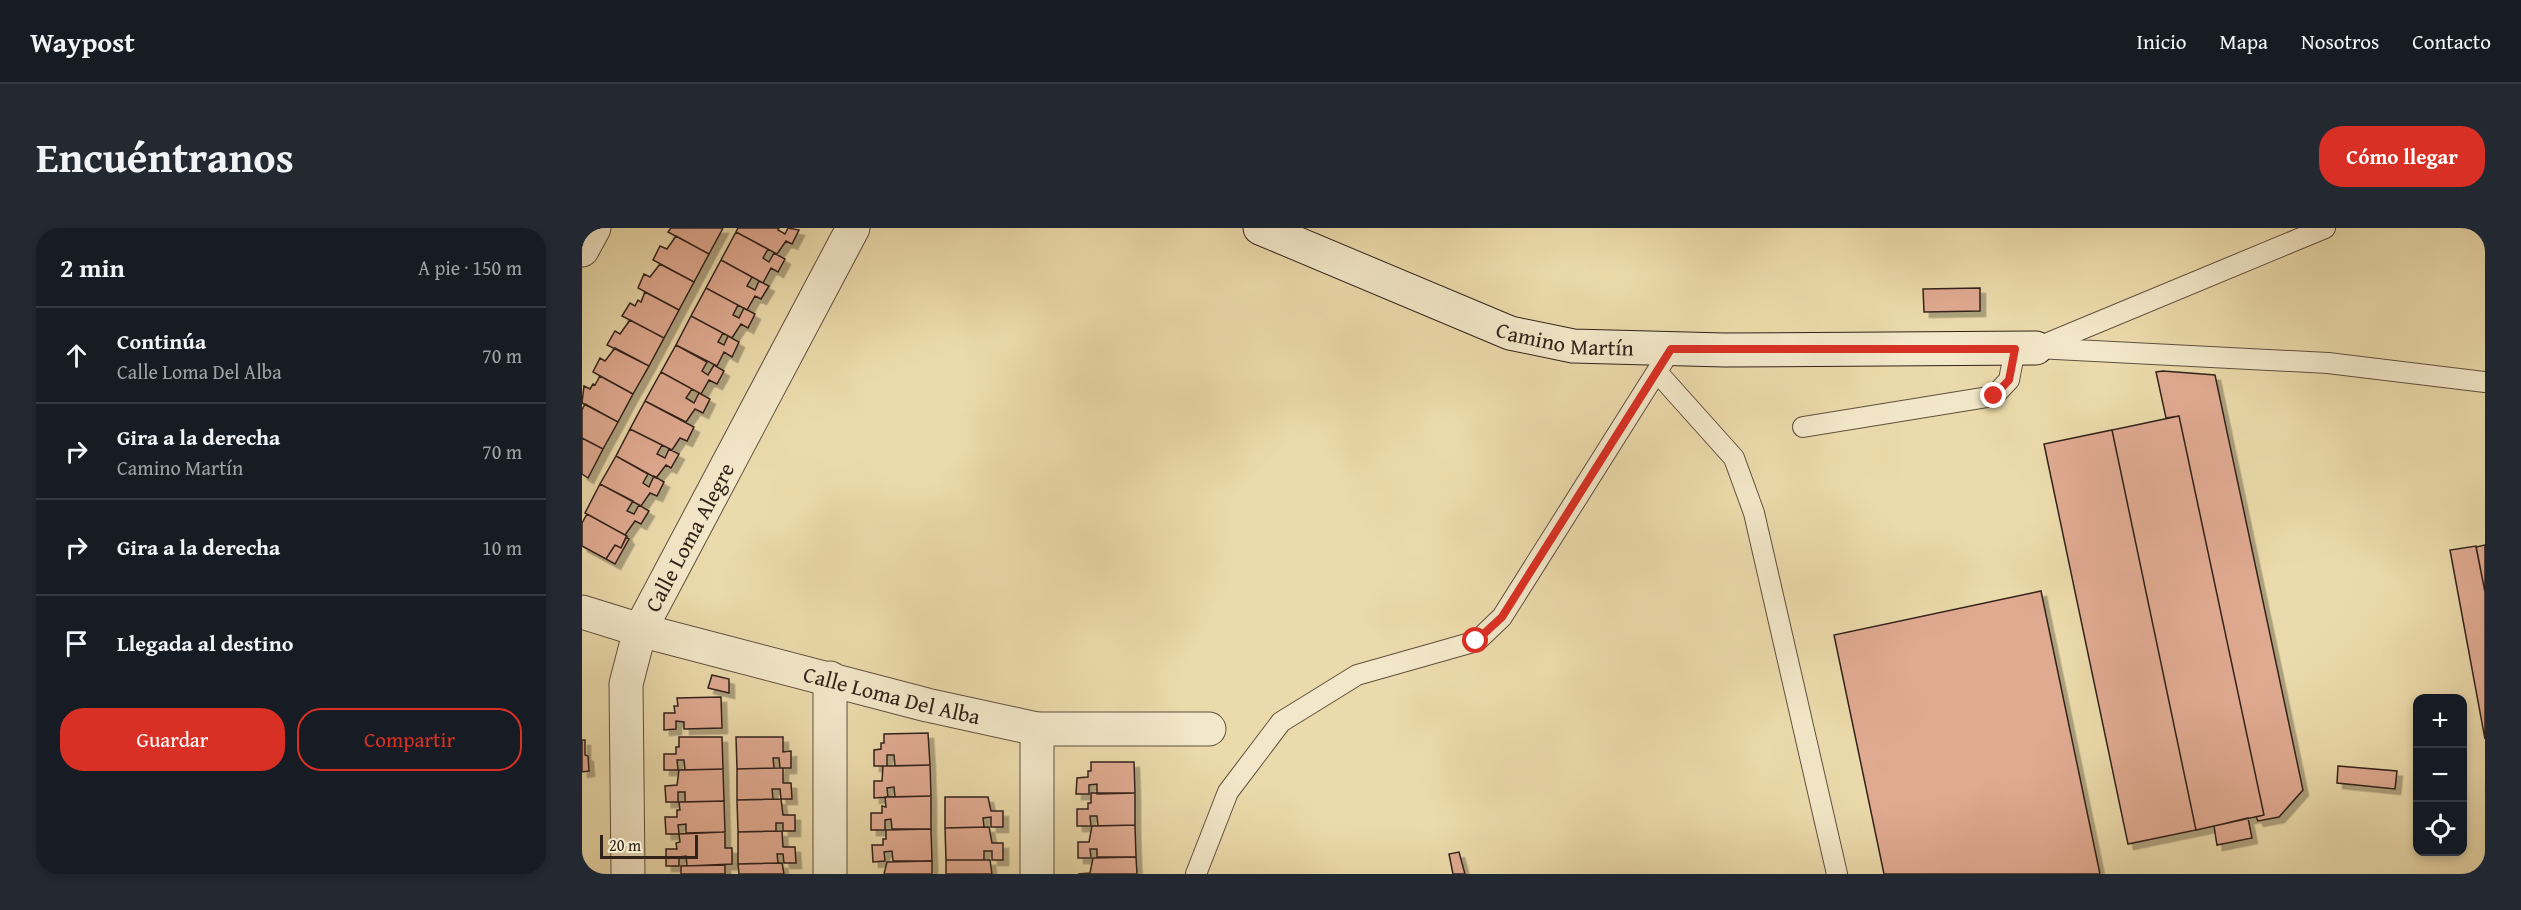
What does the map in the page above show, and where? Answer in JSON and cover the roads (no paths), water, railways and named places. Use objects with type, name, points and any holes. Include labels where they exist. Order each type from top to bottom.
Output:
[{"type":"street","points":[[582,250],[594,228]]},
{"type":"street","name":"Calle Loma Alegre","points":[[628,874],[626,684],[640,630],[853,228]]},
{"type":"street","name":"Camino Martín","points":[[1260,228],[1510,333],[1573,346],[1664,360],[2025,348]]},
{"type":"street","name":"Calle Loma Del Alba","points":[[582,612],[640,630],[927,705],[1037,729],[1209,729]]},
{"type":"street","points":[[830,678],[830,874]]},
{"type":"street","points":[[1037,729],[1037,874]]},
{"type":"lane","points":[[1803,427],[1994,396],[2009,380],[2025,348],[2325,228]]},
{"type":"lane","points":[[2025,348],[2328,363],[2485,382]]},
{"type":"lane","points":[[1196,874],[1228,792],[1281,722],[1357,675],[1476,641],[1502,617],[1664,360],[1734,458],[1754,513],[1837,874]]}]
